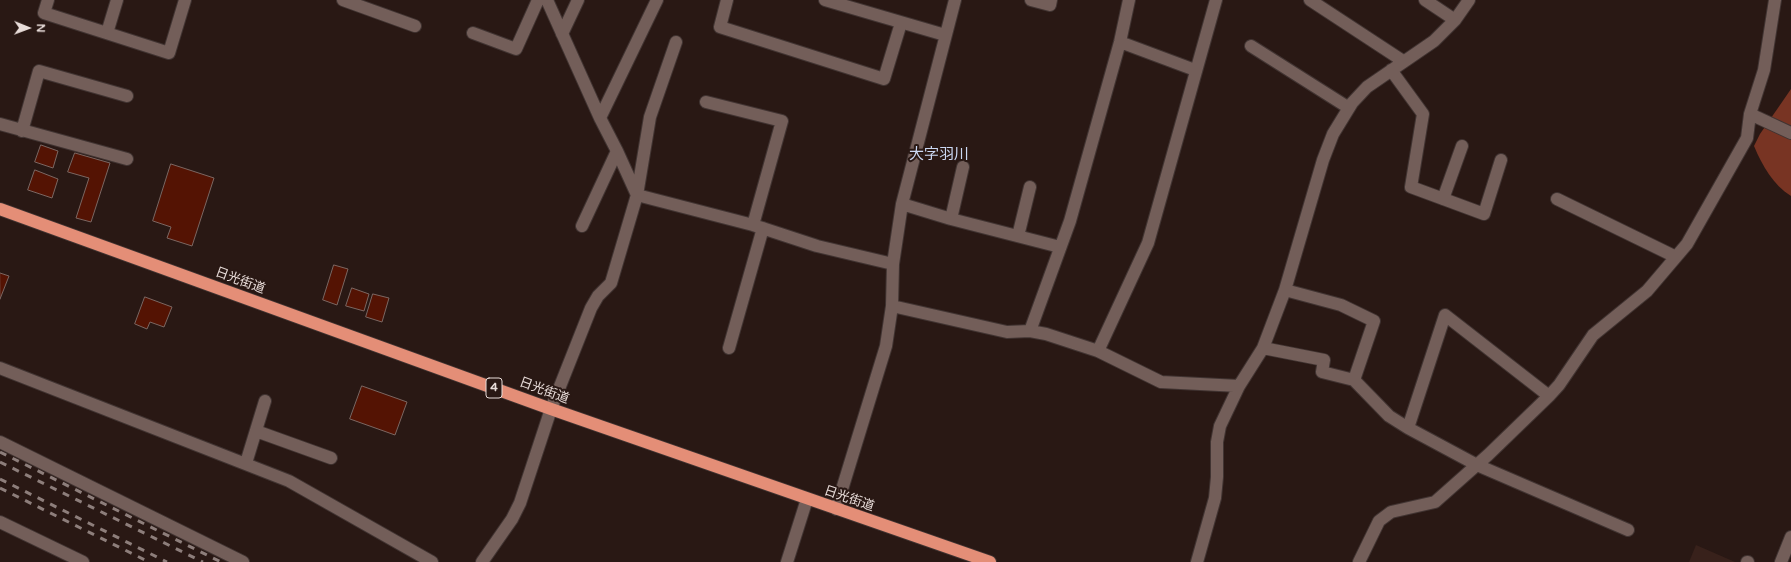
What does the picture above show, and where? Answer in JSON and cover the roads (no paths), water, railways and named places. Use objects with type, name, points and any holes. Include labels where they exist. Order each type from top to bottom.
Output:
[{"type":"highway","name":"日光街道","points":[[0,209],[552,409],[990,562]]},
{"type":"street","points":[[48,0],[44,13],[169,53],[186,0]]},
{"type":"street","points":[[107,33],[117,0]]},
{"type":"street","points":[[343,0],[415,26]]},
{"type":"street","points":[[473,33],[516,49],[538,0]]},
{"type":"street","points":[[547,0],[600,118],[617,150],[637,195]]},
{"type":"street","points":[[562,34],[578,0]]},
{"type":"street","points":[[600,118],[657,0]]},
{"type":"street","points":[[727,0],[720,27],[884,80],[901,23]]},
{"type":"street","points":[[825,0],[945,35]]},
{"type":"street","points":[[836,509],[886,346],[892,306],[893,264],[902,204],[955,0]]},
{"type":"street","points":[[1031,0],[1050,5],[1051,0]]},
{"type":"street","points":[[1030,331],[1070,221],[1120,42],[1129,0]]},
{"type":"street","points":[[1098,351],[1148,243],[1216,0]]},
{"type":"street","points":[[1310,0],[1403,61]]},
{"type":"street","points":[[1425,0],[1455,20]]},
{"type":"street","points":[[1197,562],[1215,498],[1217,477],[1217,442],[1220,426],[1239,386],[1263,348],[1285,290],[1323,160],[1333,134],[1349,108],[1367,87],[1434,41],[1455,20],[1469,0]]},
{"type":"street","points":[[1359,562],[1379,521],[1391,512],[1435,502],[1477,465],[1549,396],[1593,335],[1647,291],[1686,244],[1747,138],[1750,114],[1764,70],[1775,0]]},
{"type":"street","points":[[482,562],[512,519],[520,503],[552,409],[591,308],[598,296],[611,283],[637,195],[650,116],[676,42]]},
{"type":"street","points":[[1120,42],[1196,70]]},
{"type":"street","points":[[1251,46],[1349,108]]},
{"type":"street","points":[[1391,70],[1423,114],[1411,187],[1484,214],[1500,160]]},
{"type":"street","points":[[22,131],[39,71],[127,96]]},
{"type":"street","points":[[706,102],[782,122],[729,348]]},
{"type":"street","points":[[1750,114],[1791,133]]},
{"type":"street","points":[[0,124],[127,159]]},
{"type":"street","points":[[1443,199],[1462,146]]},
{"type":"street","points":[[582,226],[617,150]]},
{"type":"street","points":[[951,219],[963,167]]},
{"type":"street","points":[[1018,236],[1030,187]]},
{"type":"street","points":[[637,195],[758,226],[817,246],[893,264]]},
{"type":"street","points":[[1557,199],[1676,257]]},
{"type":"street","points":[[902,204],[951,219],[1060,247]]},
{"type":"street","points":[[1285,290],[1341,305],[1374,321],[1354,380]]},
{"type":"street","points":[[892,306],[1007,332],[1030,331],[1046,334],[1098,351],[1161,382],[1239,386]]},
{"type":"street","points":[[1408,428],[1449,318],[1549,396]]},
{"type":"street","points":[[1263,348],[1324,360],[1322,372],[1354,380],[1389,416],[1408,428],[1477,465],[1628,530]]},
{"type":"street","points":[[0,368],[289,481],[432,562]]},
{"type":"street","points":[[246,463],[265,401]]},
{"type":"street","points":[[256,431],[331,458]]},
{"type":"street","points":[[0,442],[243,562]]},
{"type":"street","points":[[787,562],[807,499]]},
{"type":"street","points":[[0,522],[83,562]]},
{"type":"street","points":[[1781,562],[1791,537]]},
{"type":"railway","points":[[0,452],[221,562]]},
{"type":"railway","points":[[0,462],[203,562]]},
{"type":"railway","points":[[0,479],[167,562]]},
{"type":"railway","points":[[0,488],[149,562]]},
{"type":"district","name":"大字羽川","points":[[939,155]]}]
